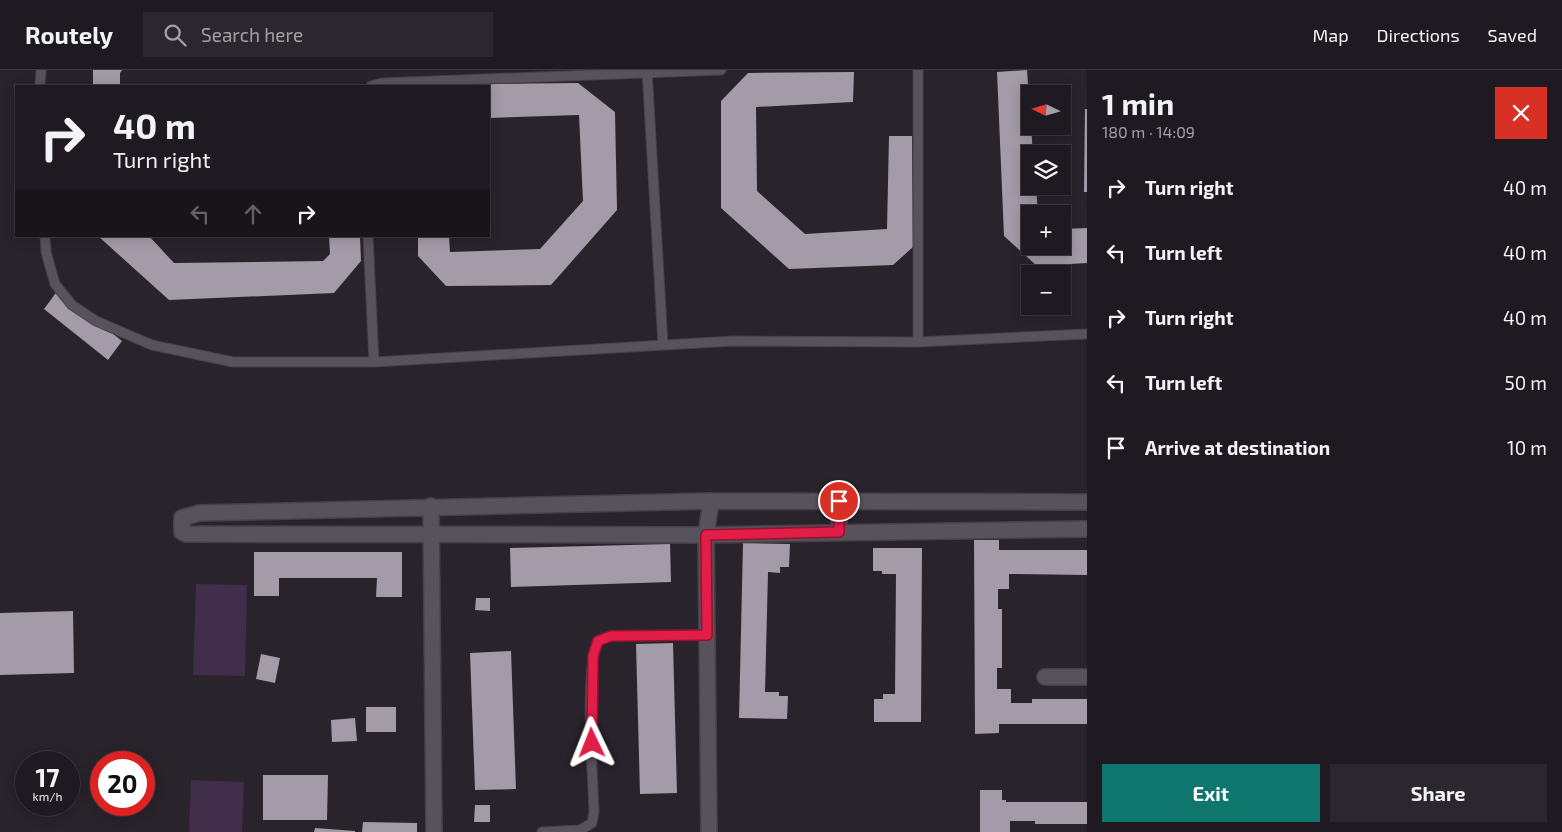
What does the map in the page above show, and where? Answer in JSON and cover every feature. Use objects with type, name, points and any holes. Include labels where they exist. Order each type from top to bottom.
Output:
[{"type":"street","points":[[709,832],[706,535],[711,501]]},
{"type":"street","points":[[1087,502],[711,501],[431,506],[199,513],[182,518],[180,527],[182,532],[186,534],[706,535],[1087,529]]},
{"type":"street","points":[[839,501],[839,532]]},
{"type":"street","points":[[431,506],[434,832]]},
{"type":"street","points":[[1045,677],[1087,677]]},
{"type":"lane","points":[[40,85],[41,70]]},
{"type":"lane","points":[[375,85],[382,83],[648,71],[720,70]]},
{"type":"lane","points":[[918,70],[918,342]]},
{"type":"lane","points":[[648,71],[663,345]]},
{"type":"lane","points":[[45,237],[46,252],[55,284],[72,306],[96,321],[152,346],[233,362],[374,362],[733,341],[918,342],[1087,334]]},
{"type":"lane","points":[[368,237],[374,362]]},
{"type":"lane","points":[[542,832],[580,830],[590,826],[593,819],[593,656],[598,641],[611,636],[707,635]]},
{"type":"shaded area","points":[[196,584],[247,585],[245,676],[193,675]]},
{"type":"shaded area","points":[[191,780],[244,782],[242,832],[189,832]]},
{"type":"building","points":[[93,70],[122,70],[120,73],[120,85],[93,85]]},
{"type":"building","points":[[1027,70],[1028,85],[1021,85],[1021,135],[1032,135],[1032,145],[1021,145],[1021,195],[1037,195],[1037,205],[1021,205],[1021,251],[1004,236],[997,72]]},
{"type":"building","points":[[854,72],[853,102],[756,107],[757,191],[805,234],[887,229],[889,136],[912,136],[913,247],[893,265],[789,269],[721,208],[721,101],[748,73]]},
{"type":"building","points":[[578,83],[615,112],[617,210],[551,285],[446,286],[418,256],[418,237],[449,237],[450,252],[540,249],[583,201],[579,115],[490,118],[490,85],[480,84]]},
{"type":"building","points":[[1085,109],[1087,109],[1087,192],[1084,192]]},
{"type":"building","points":[[1087,228],[1087,263],[1036,265],[1025,255],[1071,255],[1071,229]]},
{"type":"building","points":[[99,237],[150,237],[174,263],[323,261],[330,254],[329,237],[360,237],[361,261],[334,293],[169,300]]},
{"type":"building","points":[[58,290],[122,341],[108,360],[44,309]]},
{"type":"building","points":[[974,540],[999,540],[999,550],[1087,550],[1087,575],[1009,574],[1009,589],[998,589],[998,609],[1002,609],[1002,668],[997,668],[997,689],[1011,689],[1011,703],[1032,703],[1032,699],[1087,699],[1087,724],[999,724],[999,733],[975,734]]},
{"type":"building","points":[[743,543],[790,544],[789,567],[780,567],[780,573],[768,572],[765,692],[779,692],[779,696],[788,696],[787,719],[739,718]]},
{"type":"building","points":[[670,544],[671,582],[511,587],[510,548]]},
{"type":"building","points":[[873,548],[922,548],[921,722],[874,722],[874,699],[883,699],[883,694],[895,694],[896,574],[882,574],[882,571],[873,571]]},
{"type":"building","points":[[254,552],[402,552],[402,597],[376,597],[377,578],[279,578],[279,596],[254,596]]},
{"type":"building","points":[[476,598],[490,598],[490,611],[475,610]]},
{"type":"building","points":[[73,611],[74,673],[0,675],[0,613]]},
{"type":"building","points":[[673,643],[677,793],[640,794],[636,644]]},
{"type":"building","points":[[511,651],[516,789],[475,790],[470,653]]},
{"type":"building","points":[[261,654],[280,658],[275,683],[256,679]]},
{"type":"building","points":[[366,707],[396,707],[396,732],[366,732]]},
{"type":"building","points":[[355,718],[357,741],[332,742],[331,720]]},
{"type":"building","points":[[263,775],[328,775],[327,820],[263,820]]},
{"type":"building","points":[[980,790],[1002,790],[1002,800],[1006,800],[1006,802],[1087,802],[1087,824],[1035,824],[1035,821],[1010,821],[1010,832],[980,832]]},
{"type":"building","points":[[475,805],[490,805],[490,822],[474,822]]},
{"type":"building","points":[[363,822],[417,823],[417,832],[362,832]]},
{"type":"building","points":[[315,828],[355,831],[355,832],[314,832]]},
{"type":"route","points":[[592,743],[593,656],[598,641],[611,636],[707,635],[706,535],[839,532],[839,501]]}]
